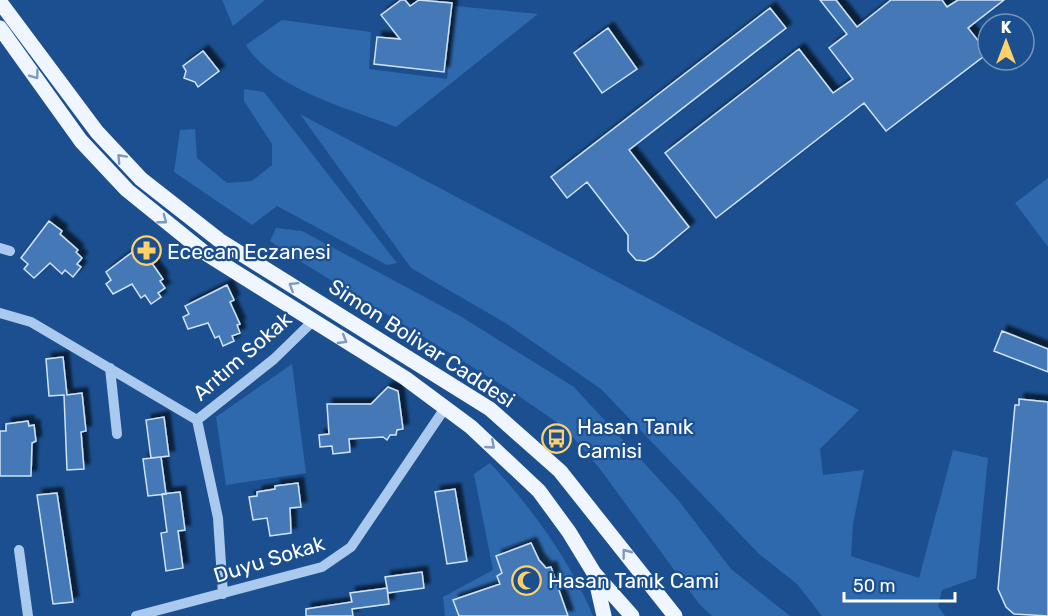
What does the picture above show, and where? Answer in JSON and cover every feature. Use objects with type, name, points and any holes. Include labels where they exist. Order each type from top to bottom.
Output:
[{"type":"main road","name":"Simon Bolivar Caddesi","points":[[0,2],[97,132],[141,179],[219,240],[490,409],[560,471],[671,614]]},
{"type":"main road","name":"Simon Bolivar Caddesi","points":[[0,28],[81,141],[128,190],[205,253],[312,322],[405,378],[445,408],[524,475],[569,532],[594,573],[632,616]]},
{"type":"main road","points":[[594,573],[604,616]]},
{"type":"street","name":"Arıtım Sokak","points":[[0,313],[31,322],[197,420],[218,518],[223,594]]},
{"type":"street","name":"Arıtım Sokak","points":[[197,420],[274,359],[312,322]]},
{"type":"street","points":[[110,368],[117,434]]},
{"type":"street","name":"Duyu Sokak","points":[[136,616],[322,567],[338,558],[351,547],[445,408]]},
{"type":"street","points":[[19,550],[28,616]]},
{"type":"shaded area","points":[[222,0],[265,0],[233,26]]},
{"type":"shaded area","points":[[455,6],[538,14],[396,127],[335,105],[293,86],[274,74],[246,45],[282,20],[371,32],[369,69],[447,79]]},
{"type":"shaded area","points":[[244,89],[264,92],[397,263],[387,265],[277,206],[252,225],[174,172],[180,130],[195,129],[197,158],[227,183],[252,181],[272,165],[272,144],[244,101]]},
{"type":"shaded area","points":[[300,114],[859,410],[820,449],[823,475],[864,470],[853,524],[851,556],[919,578],[953,450],[988,458],[976,578],[942,590],[938,606],[945,616],[822,616],[797,584],[759,554],[601,389],[507,324],[411,268]]},
{"type":"shaded area","points":[[1048,178],[1048,247],[1015,203]]},
{"type":"shaded area","points":[[276,228],[302,231],[460,316],[574,387],[679,501],[731,569],[790,616],[712,616],[700,605],[600,469],[565,428],[510,390],[290,255],[270,241]]},
{"type":"shaded area","points":[[292,364],[306,473],[226,485],[216,417]]},
{"type":"shaded area","points":[[490,463],[548,535],[573,575],[593,616],[445,616],[443,597],[493,570],[474,474]]},
{"type":"building","points":[[401,0],[405,0],[410,6],[419,0],[452,3],[444,72],[374,64],[377,37],[400,39],[381,15]]},
{"type":"building","points":[[820,0],[836,0],[857,27],[891,0],[942,0],[947,7],[958,0],[1004,0],[989,12],[976,12],[976,22],[968,28],[976,38],[976,62],[886,131],[864,103],[716,218],[665,153],[799,49],[833,93],[853,79],[829,48],[847,34]]},
{"type":"building","points":[[770,8],[786,28],[629,150],[689,227],[653,257],[645,261],[636,260],[628,251],[628,235],[587,182],[567,198],[551,177]]},
{"type":"building","points":[[608,28],[637,69],[602,93],[574,53]]},
{"type":"building","points":[[203,51],[219,71],[198,87],[195,82],[184,78],[186,71],[183,66]]},
{"type":"building","points":[[49,221],[62,231],[60,234],[78,250],[76,252],[82,258],[77,264],[81,267],[73,277],[65,270],[62,274],[50,263],[34,278],[24,269],[28,264],[21,258]]},
{"type":"building","points":[[143,244],[153,257],[149,259],[163,279],[160,281],[165,288],[158,293],[161,297],[151,304],[145,295],[141,298],[132,284],[113,294],[106,284],[111,280],[106,272]]},
{"type":"building","points":[[227,285],[234,300],[230,302],[240,324],[237,325],[240,333],[232,336],[234,341],[223,346],[219,336],[215,338],[208,323],[188,329],[183,317],[189,314],[185,306]]},
{"type":"building","points":[[1002,331],[1048,349],[1048,372],[994,351]]},
{"type":"building","points":[[63,357],[67,395],[82,393],[86,431],[81,432],[84,469],[67,470],[64,395],[49,396],[46,359]]},
{"type":"building","points":[[388,387],[398,391],[403,429],[397,430],[396,435],[390,435],[387,440],[383,437],[349,439],[350,452],[333,454],[332,446],[320,447],[319,435],[329,434],[327,404],[371,404]]},
{"type":"building","points":[[1019,399],[1048,402],[1048,616],[1014,614],[1006,607],[998,589],[1015,405],[1019,405]]},
{"type":"building","points":[[164,417],[169,456],[151,458],[146,420]]},
{"type":"building","points":[[28,421],[29,426],[34,425],[36,441],[32,443],[31,476],[0,476],[0,431],[6,431],[6,424]]},
{"type":"building","points":[[161,457],[166,494],[148,496],[143,459]]},
{"type":"building","points":[[298,483],[301,507],[290,508],[291,533],[270,536],[267,518],[253,520],[249,497],[257,496],[257,492],[275,489],[275,486]]},
{"type":"building","points":[[455,489],[467,561],[447,564],[435,492]]},
{"type":"building","points":[[180,492],[185,530],[178,531],[183,568],[166,571],[161,533],[167,532],[162,494]]},
{"type":"building","points":[[57,493],[73,602],[53,604],[37,495]]},
{"type":"building","name":"Hasan Tanık Cami","points":[[531,543],[539,560],[546,568],[551,567],[568,616],[459,616],[453,600],[500,584],[497,576],[502,573],[496,556]]},
{"type":"building","points":[[422,572],[424,588],[388,593],[385,577]]},
{"type":"building","points":[[387,588],[389,604],[352,609],[353,616],[306,616],[306,609],[352,602],[350,593]]},
{"type":"place","name":"Ececan Eczanesi","points":[[146,251]]},
{"type":"place","name":"Hasan Tanık Camisi","points":[[556,438]]},
{"type":"place","name":"Hasan Tanık Cami","points":[[527,580]]}]
